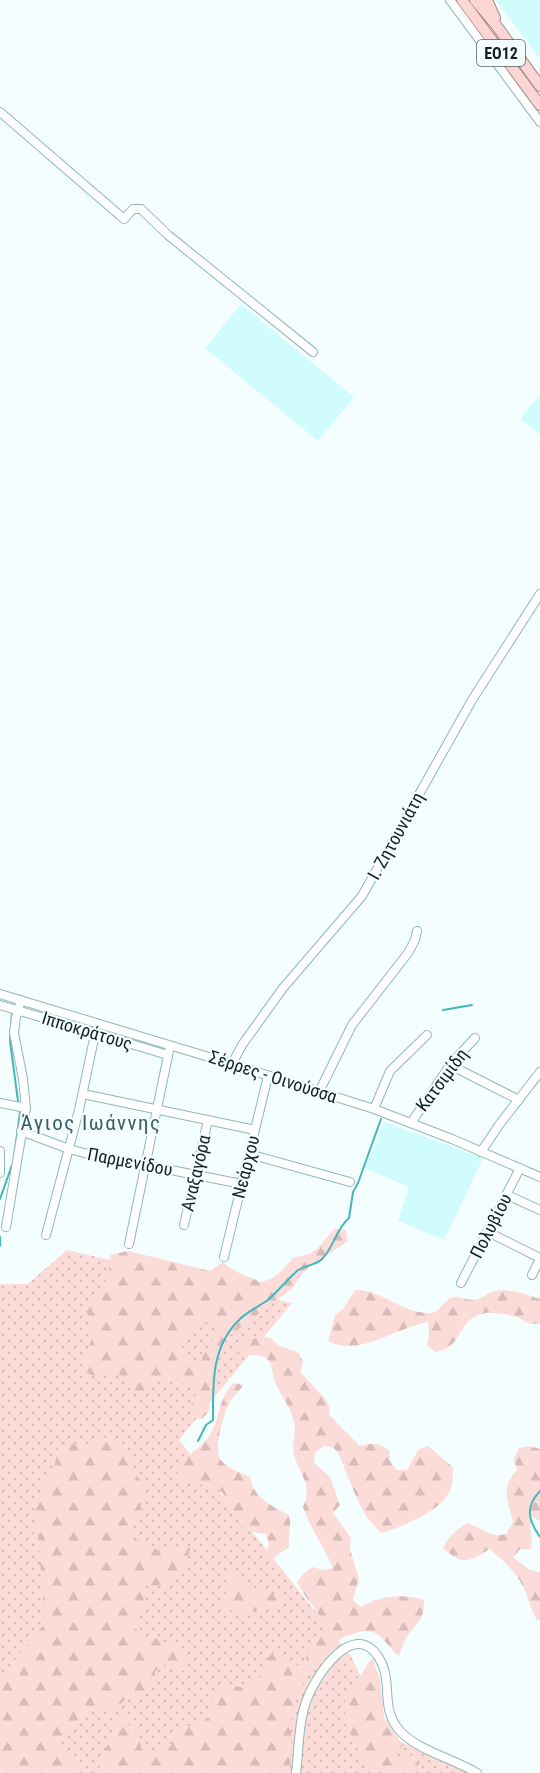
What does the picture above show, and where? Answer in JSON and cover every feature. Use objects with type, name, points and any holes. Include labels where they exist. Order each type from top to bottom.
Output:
[{"type":"main road","name":"ΕΟ12","points":[[462,0],[540,105]]},
{"type":"main road","name":"ΕΟ12","points":[[475,0],[540,86]]},
{"type":"main road","points":[[486,0],[494,14],[496,25]]},
{"type":"street","points":[[450,0],[540,122]]},
{"type":"street","points":[[0,112],[123,219],[133,209],[141,209],[168,235],[313,352]]},
{"type":"street","name":"Ι. Ζητουνιάτη","points":[[232,1064],[242,1045],[283,988],[362,896],[472,700],[540,594]]},
{"type":"street","points":[[319,1092],[352,1025],[408,953],[417,931]]},
{"type":"street","name":"Σέρρες - Οινούσσα","points":[[0,994],[169,1051],[232,1064],[374,1109],[540,1177]]},
{"type":"street","points":[[2,1008],[21,1000]]},
{"type":"street","points":[[6,1227],[26,1108],[14,1033],[17,1010],[21,1000]]},
{"type":"street","name":"Ιπποκράτους","points":[[2,1008],[17,1010],[94,1034],[169,1051]]},
{"type":"street","points":[[46,1234],[83,1094],[94,1034]]},
{"type":"street","points":[[374,1109],[390,1071],[427,1035]]},
{"type":"street","name":"Κατσιμίδη","points":[[411,1123],[450,1065],[475,1038]]},
{"type":"street","points":[[129,1244],[169,1051]]},
{"type":"street","points":[[450,1065],[519,1100]]},
{"type":"street","points":[[481,1152],[540,1072]]},
{"type":"street","name":"Νεάρχου","points":[[224,1257],[268,1076]]},
{"type":"street","points":[[83,1094],[255,1130]]},
{"type":"street","points":[[0,1103],[26,1108]]},
{"type":"street","name":"Αναξαγόρα","points":[[184,1225],[208,1120]]},
{"type":"street","points":[[257,1121],[268,1124]]},
{"type":"street","name":"Παρμενίδου","points":[[21,1131],[69,1149],[242,1184]]},
{"type":"street","points":[[0,1151],[0,1173]]},
{"type":"street","points":[[249,1154],[350,1182]]},
{"type":"street","name":"Πολυβίου","points":[[461,1283],[520,1168]]},
{"type":"street","points":[[507,1195],[540,1210]]},
{"type":"street","points":[[488,1232],[540,1259],[532,1275]]},
{"type":"street","points":[[296,1773],[303,1713],[307,1700],[335,1657],[342,1649],[354,1644],[368,1648],[380,1660],[384,1671],[386,1702],[390,1717],[400,1731],[416,1743],[453,1759],[477,1773]]},
{"type":"shaded area","points":[[496,0],[540,0],[540,59]]},
{"type":"shaded area","points":[[241,304],[354,397],[318,441],[205,348]]},
{"type":"shaded area","points":[[540,395],[540,435],[520,419]]},
{"type":"shaded area","points":[[384,1122],[483,1158],[444,1240],[398,1221],[409,1187],[365,1168]]},
{"type":"green space","points":[[335,1228],[346,1230],[348,1241],[304,1271],[292,1289],[225,1339],[214,1368],[209,1411],[202,1419],[191,1418],[191,1407],[198,1387],[156,1381],[139,1394],[116,1371],[96,1377],[85,1372],[81,1361],[92,1336],[86,1309],[107,1278],[110,1255],[128,1251],[210,1271],[223,1262],[260,1282],[275,1276],[294,1257],[313,1251]],"holes":[[[218,1321],[218,1327],[202,1360],[196,1361],[186,1357],[183,1343],[190,1332],[211,1322]]]},
{"type":"green space","points":[[67,1250],[292,1303],[179,1440],[351,1656],[390,1737],[469,1773],[0,1773],[0,1284],[28,1284]]},
{"type":"green space","points":[[355,1290],[373,1293],[410,1309],[429,1313],[436,1311],[451,1298],[476,1300],[495,1291],[512,1291],[540,1299],[540,1323],[529,1323],[517,1317],[496,1313],[485,1313],[469,1321],[451,1345],[435,1352],[427,1345],[428,1322],[364,1344],[339,1345],[328,1341],[335,1315],[343,1309]]},
{"type":"green space","points":[[260,1337],[271,1338],[278,1345],[299,1353],[303,1363],[300,1372],[324,1397],[329,1406],[330,1416],[360,1446],[375,1444],[389,1450],[390,1460],[396,1470],[407,1470],[418,1450],[428,1446],[453,1467],[450,1491],[438,1505],[400,1527],[382,1533],[361,1507],[341,1458],[334,1448],[324,1446],[315,1453],[314,1463],[330,1477],[340,1505],[333,1513],[351,1538],[350,1549],[359,1579],[353,1600],[361,1607],[375,1600],[391,1597],[424,1600],[422,1615],[406,1639],[399,1656],[379,1635],[363,1631],[336,1642],[318,1667],[308,1667],[306,1656],[326,1631],[320,1617],[297,1582],[313,1567],[323,1570],[333,1568],[303,1507],[307,1492],[294,1455],[294,1422],[274,1380],[270,1363],[261,1356],[235,1353],[240,1343]]},
{"type":"green space","points":[[233,1383],[244,1385],[230,1401],[224,1416],[218,1441],[219,1455],[221,1460],[234,1470],[250,1477],[259,1496],[289,1515],[289,1547],[272,1559],[264,1556],[269,1544],[266,1534],[245,1531],[222,1492],[212,1487],[181,1480],[176,1470],[209,1437],[222,1401]]},
{"type":"green space","points":[[107,1437],[126,1445],[132,1468],[142,1484],[143,1498],[129,1539],[145,1542],[158,1551],[179,1546],[190,1548],[188,1559],[176,1578],[164,1585],[145,1586],[143,1607],[135,1627],[141,1636],[167,1643],[187,1660],[183,1671],[163,1664],[155,1672],[155,1683],[150,1692],[128,1698],[110,1709],[91,1710],[78,1720],[60,1741],[64,1751],[74,1755],[80,1763],[80,1773],[0,1773],[0,1679],[45,1623],[36,1509],[41,1487],[54,1468],[58,1448],[67,1442],[79,1446]]},
{"type":"green space","points":[[529,1446],[540,1449],[540,1521],[531,1516],[531,1549],[520,1549],[513,1557],[530,1570],[540,1572],[540,1620],[537,1620],[518,1578],[490,1549],[477,1557],[462,1560],[443,1548],[453,1534],[467,1523],[490,1534],[506,1534],[513,1522],[507,1488],[508,1482],[517,1470],[514,1459],[519,1448]]},
{"type":"green space","points":[[226,1571],[236,1572],[259,1592],[290,1599],[260,1610],[244,1612],[228,1610],[223,1603],[226,1592]]},
{"type":"green space","points":[[277,1650],[305,1671],[303,1684],[292,1711],[289,1773],[98,1773],[102,1757],[111,1738],[114,1715],[125,1713],[126,1723],[136,1731],[141,1749],[150,1755],[171,1746],[183,1729],[212,1715],[212,1701],[218,1691],[228,1686],[243,1688],[258,1680],[264,1673],[269,1656]]},
{"type":"green space","points":[[373,1659],[380,1679],[384,1717],[403,1745],[396,1753],[397,1758],[413,1755],[420,1762],[414,1773],[384,1773],[371,1768],[358,1749],[345,1722],[345,1692]]},
{"type":"waterway","points":[[443,1010],[472,1005]]},
{"type":"waterway","points":[[12,1013],[10,1041],[18,1101]]},
{"type":"waterway","points":[[14,1157],[20,1113]]},
{"type":"waterway","points":[[198,1441],[206,1425],[213,1420],[215,1368],[218,1355],[229,1332],[241,1318],[268,1300],[297,1271],[319,1261],[326,1254],[341,1227],[349,1218],[353,1192],[381,1119]]},
{"type":"waterway","points":[[0,1199],[12,1165]]},
{"type":"waterway","points":[[0,1237],[0,1246]]},
{"type":"waterway","points":[[540,1491],[530,1508],[533,1525],[540,1537]]},
{"type":"district","name":"Άγιος Ιωάννης","points":[[91,1123]]}]
